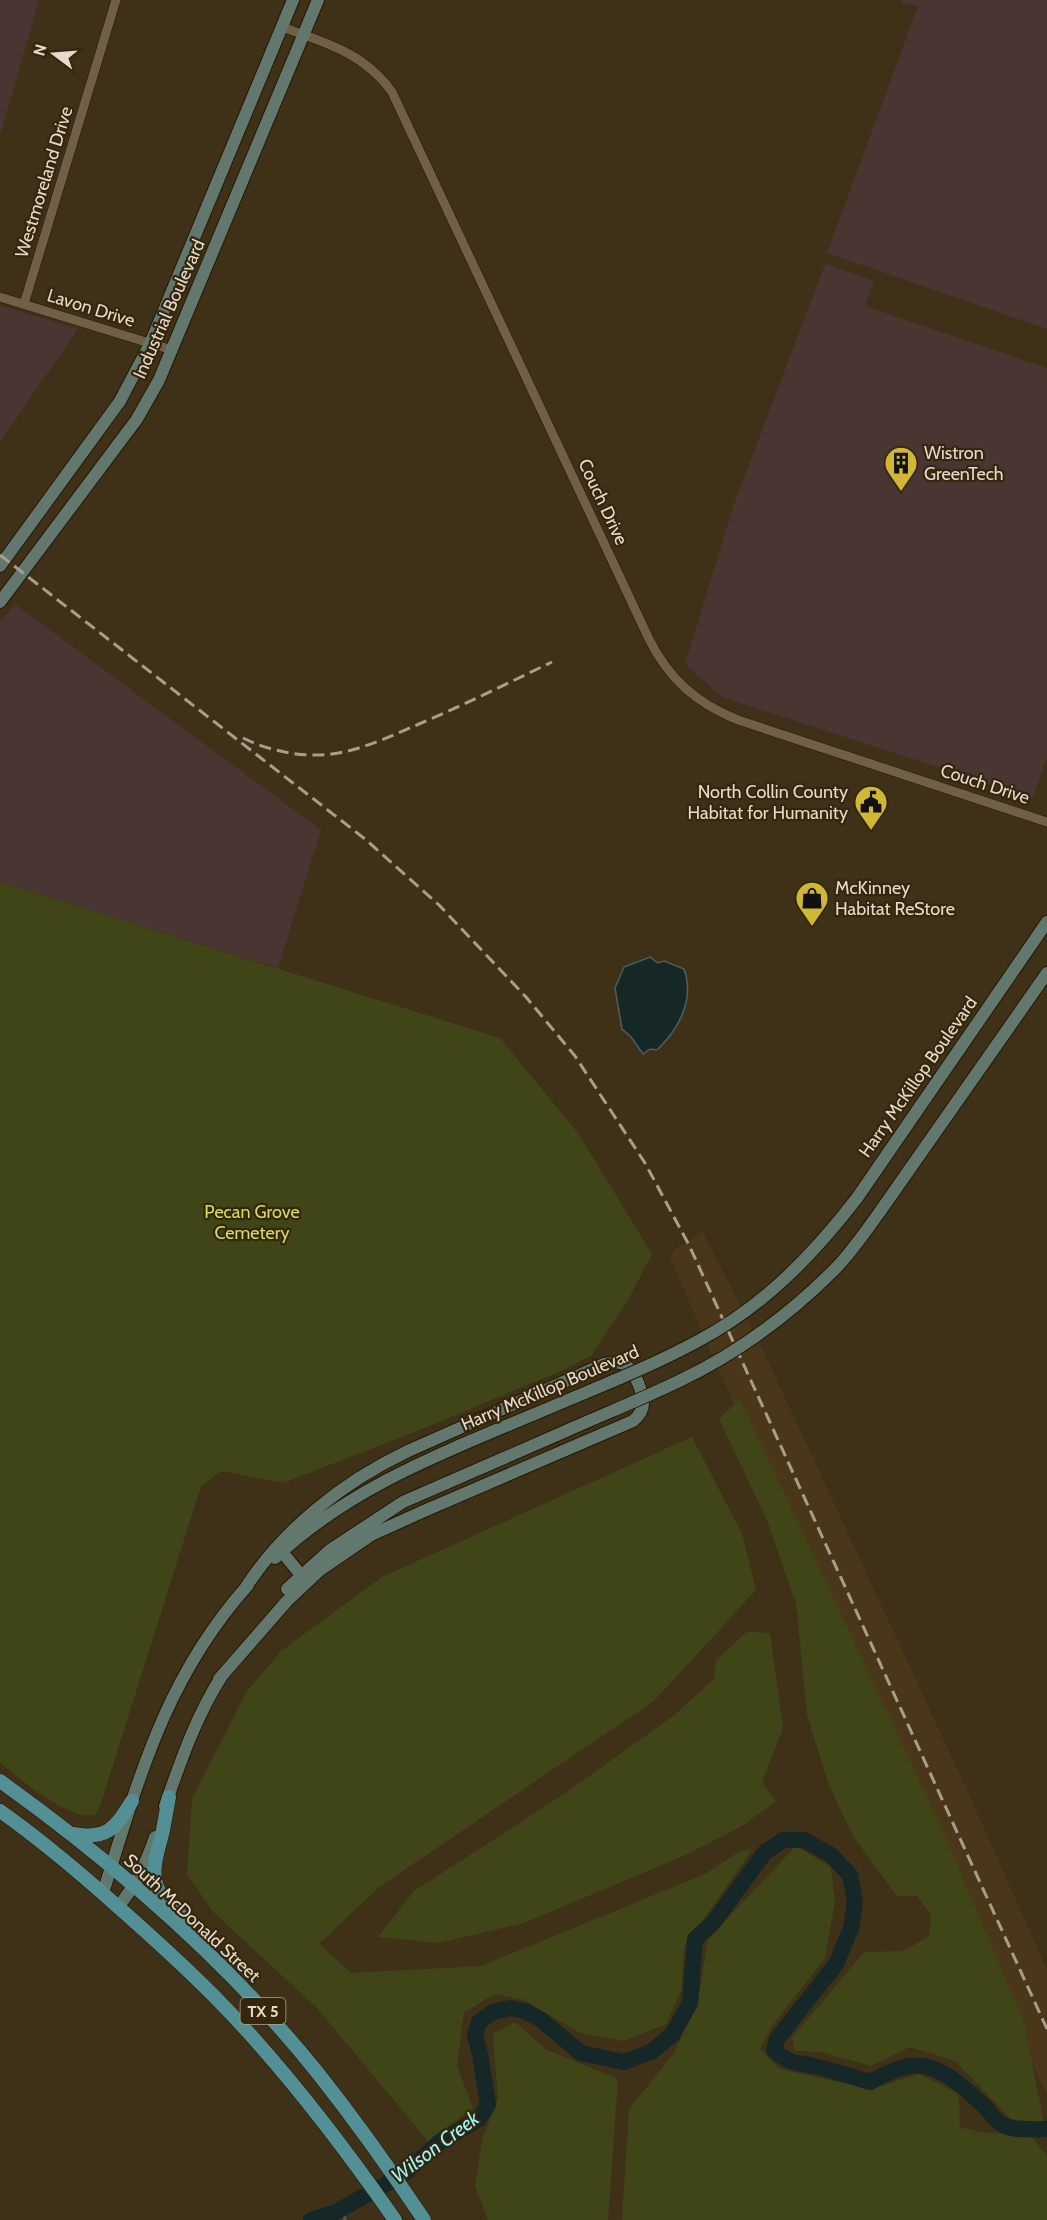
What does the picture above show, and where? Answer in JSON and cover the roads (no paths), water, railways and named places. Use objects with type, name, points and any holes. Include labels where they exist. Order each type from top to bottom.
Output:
[{"type":"main road","name":"Industrial Boulevard","points":[[0,566],[120,401],[150,344],[293,0]]},
{"type":"main road","name":"Industrial Boulevard","points":[[0,602],[137,420],[159,380],[318,0]]},
{"type":"main road","name":"Harry McKillop Boulevard","points":[[103,1893],[153,1738],[176,1689],[207,1637],[244,1590],[282,1552],[330,1514],[390,1478],[424,1461],[679,1351],[700,1341],[742,1314],[799,1266],[834,1228],[1047,922]]},
{"type":"main road","points":[[118,1907],[135,1886],[148,1860],[189,1738],[219,1679],[266,1613],[302,1575],[330,1550],[403,1502],[678,1382],[756,1335],[802,1299],[836,1268],[879,1213],[1047,973]]},
{"type":"main road","points":[[219,1679],[286,1600],[320,1570],[371,1535],[633,1421],[642,1411],[644,1397],[633,1372],[616,1362],[604,1364],[392,1458],[338,1492],[294,1529],[260,1564],[244,1590]]},
{"type":"main road","points":[[282,1552],[302,1575]]},
{"type":"main road","name":"South McDonald Street","points":[[0,1781],[70,1833],[135,1886],[245,1991],[316,2071],[376,2150],[423,2218]]},
{"type":"main road","points":[[169,1797],[155,1860],[157,1887],[164,1899],[228,1963],[245,1991]]},
{"type":"main road","points":[[70,1833],[94,1836],[110,1830],[117,1826],[132,1801]]},
{"type":"main road","name":"TX 5","points":[[0,1811],[103,1893],[161,1944],[216,1998],[303,2096],[356,2164],[395,2220]]},
{"type":"street","name":"Westmoreland Drive","points":[[24,304],[116,0]]},
{"type":"street","name":"Couch Drive","points":[[282,27],[330,44],[358,58],[375,71],[392,92],[649,639],[659,658],[677,681],[702,702],[738,720],[1047,822]]},
{"type":"street","name":"Lavon Drive","points":[[0,297],[172,350]]},
{"type":"waterway","name":"Wilson Creek","points":[[311,2220],[336,2212],[405,2173],[441,2141],[479,2119],[488,2105],[475,2035],[479,2022],[493,2012],[510,2008],[525,2011],[540,2019],[581,2053],[624,2062],[651,2052],[672,2035],[690,2003],[695,1939],[713,1923],[765,1852],[783,1840],[804,1840],[831,1855],[850,1875],[855,1902],[851,1928],[836,1964],[777,2039],[774,2050],[795,2063],[870,2082],[904,2067],[930,2068],[951,2078],[1002,2124],[1010,2128],[1047,2129]]},
{"type":"waterway","points":[[343,2208],[345,2220]]},
{"type":"railway","points":[[0,555],[365,839],[439,905],[526,997],[575,1056],[645,1163],[689,1245],[1047,2029]]},
{"type":"railway","points":[[243,738],[264,747],[298,754],[321,755],[343,752],[398,733],[552,662]]},
{"type":"place","name":"Wistron GreenTech","points":[[901,492]]},
{"type":"place","name":"North Collin County Habitat for Humanity","points":[[871,831]]},
{"type":"place","name":"McKinney Habitat ReStore","points":[[812,927]]},
{"type":"park label","name":"Pecan Grove Cemetery","points":[[252,1222]]}]
